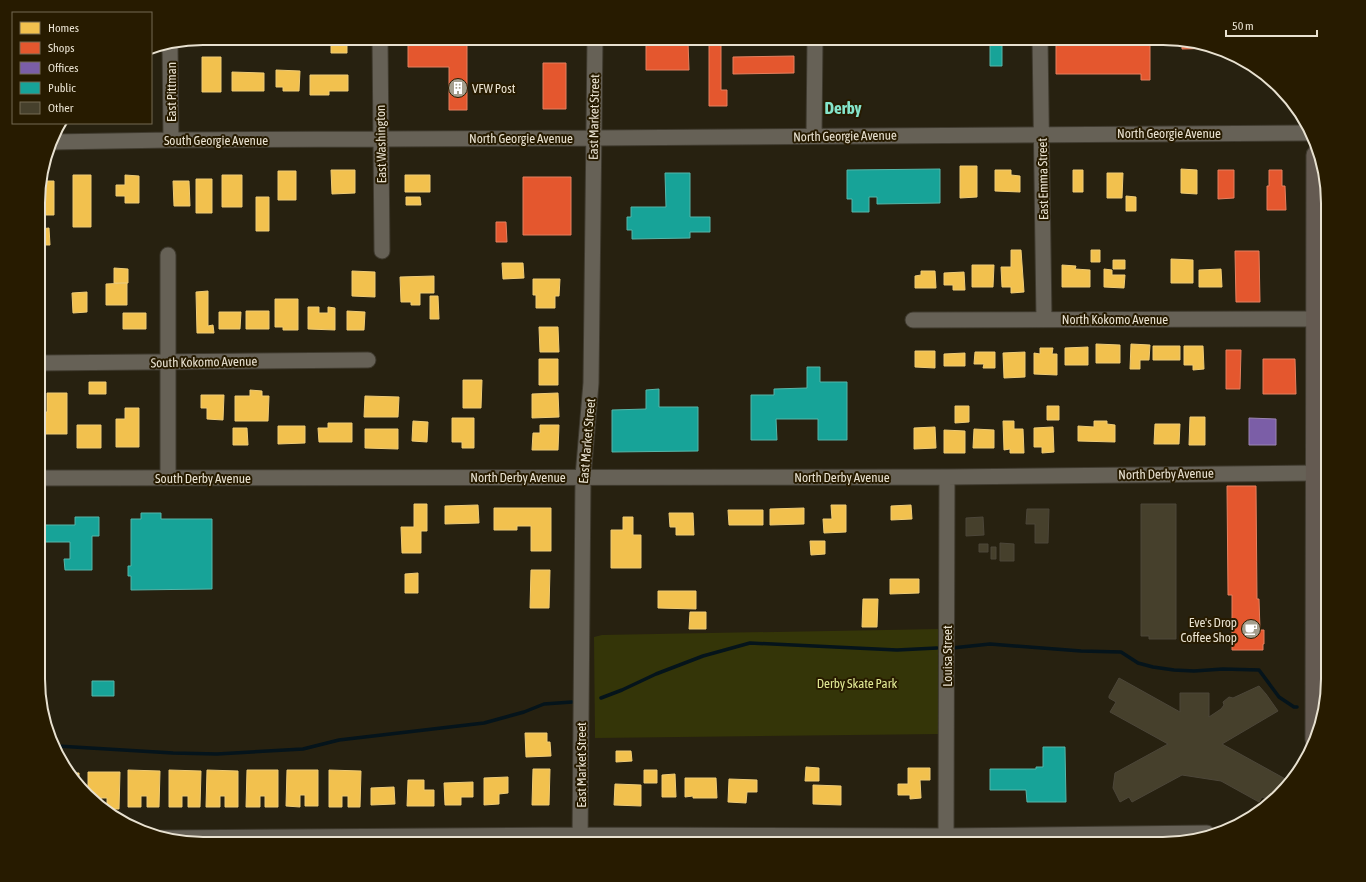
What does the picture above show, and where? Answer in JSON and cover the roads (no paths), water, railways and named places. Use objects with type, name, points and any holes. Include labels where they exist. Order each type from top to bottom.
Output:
[{"type":"main road","points":[[1315,722],[1320,468],[1316,319],[1316,162]]},
{"type":"street","name":"East Washington","points":[[380,45],[382,251]]},
{"type":"street","name":"East Market Street","points":[[580,837],[582,477],[591,383],[595,45]]},
{"type":"street","points":[[814,136],[815,45]]},
{"type":"street","name":"East Emma Street","points":[[1040,45],[1044,319]]},
{"type":"street","name":"East Pittman","points":[[170,48],[171,140]]},
{"type":"street","name":"North Georgie Avenue","points":[[381,139],[1304,132]]},
{"type":"street","name":"South Georgie Avenue","points":[[57,142],[381,139]]},
{"type":"street","points":[[168,256],[168,477]]},
{"type":"street","name":"North Kokomo Avenue","points":[[913,320],[1316,319]]},
{"type":"street","name":"South Kokomo Avenue","points":[[45,363],[368,360]]},
{"type":"street","name":"North Derby Avenue","points":[[367,477],[946,477],[1320,468]]},
{"type":"street","name":"South Derby Avenue","points":[[45,478],[367,477]]},
{"type":"street","name":"Louisa Street","points":[[946,477],[946,836]]},
{"type":"street","points":[[896,837],[1199,833]]},
{"type":"street","points":[[362,837],[425,835],[502,837]]},
{"type":"waterway","points":[[601,698],[656,674],[703,656],[750,643],[897,650],[937,648]]},
{"type":"waterway","points":[[952,648],[990,644],[1081,651],[1121,652],[1138,663],[1174,670],[1259,670],[1279,697],[1294,707],[1297,707]]},
{"type":"waterway","points":[[60,746],[217,754],[303,749],[339,740],[484,723],[524,712],[544,704],[572,702]]},
{"type":"place","name":"VFW Post","points":[[458,88]]},
{"type":"place","name":"Eve's Drop Coffee Shop","points":[[1251,629]]},
{"type":"district","name":"Derby","points":[[843,108]]},
{"type":"park label","name":"Derby Skate Park","points":[[857,683]]}]
